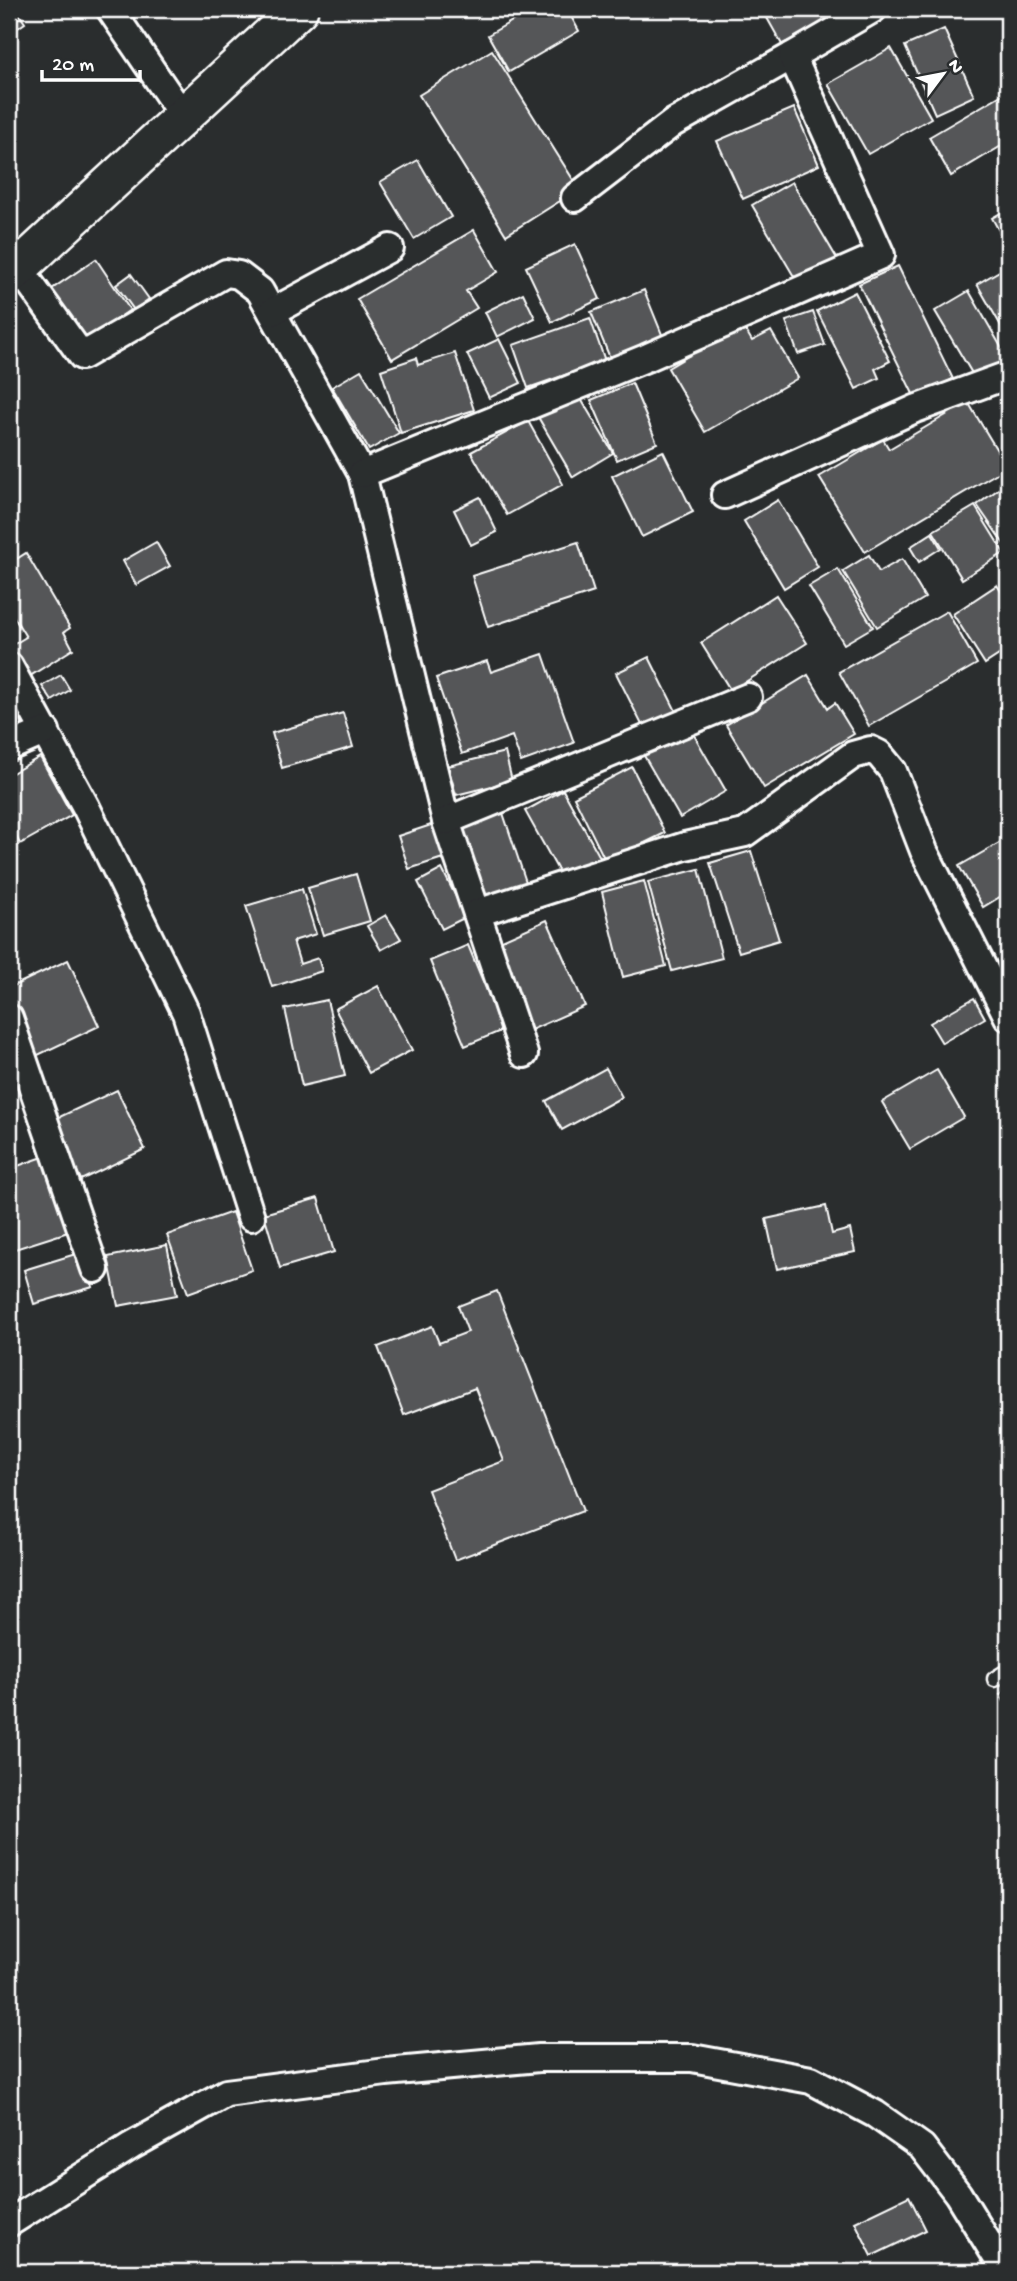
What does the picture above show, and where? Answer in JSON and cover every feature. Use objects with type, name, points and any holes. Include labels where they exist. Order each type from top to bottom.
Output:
[{"type":"main road","points":[[14,272],[299,9]]},
{"type":"street","points":[[110,9],[183,116]]},
{"type":"street","points":[[575,198],[673,124],[873,9]]},
{"type":"street","points":[[362,474],[646,358],[881,255],[792,56]]},
{"type":"street","points":[[272,312],[390,247]]},
{"type":"street","points":[[14,272],[82,356],[226,273],[239,275],[260,291],[362,474],[446,821],[524,1054]]},
{"type":"street","points":[[725,495],[915,409],[1008,374]]},
{"type":"street","points":[[9,666],[46,731],[186,1013],[251,1217]]},
{"type":"street","points":[[446,821],[747,697]]},
{"type":"street","points":[[9,747],[46,731]]},
{"type":"street","points":[[477,913],[685,846],[745,833],[853,755],[871,750],[879,754],[893,771],[925,851],[1008,1017]]},
{"type":"street","points":[[9,1018],[95,1269]]},
{"type":"street","points":[[9,2223],[131,2146],[226,2093],[386,2072],[539,2058],[692,2058],[811,2080],[875,2114],[922,2147],[958,2194],[1006,2272]]},
{"type":"building","points":[[9,9],[16,9],[25,23],[9,34]]},
{"type":"building","points":[[533,9],[567,9],[579,31],[509,72],[488,35]]},
{"type":"building","points":[[762,9],[822,9],[831,24],[785,50]]},
{"type":"building","points":[[827,9],[860,9],[834,23]]},
{"type":"building","points":[[944,29],[974,96],[935,114],[905,46]]},
{"type":"building","points":[[891,48],[931,118],[868,154],[828,84]]},
{"type":"building","points":[[492,50],[579,189],[506,235],[419,95]]},
{"type":"building","points":[[1008,91],[1008,142],[951,176],[929,137]]},
{"type":"building","points":[[794,108],[819,165],[743,199],[717,141]]},
{"type":"building","points":[[418,160],[451,217],[414,239],[380,182]]},
{"type":"building","points":[[792,182],[839,262],[799,285],[752,205]]},
{"type":"building","points":[[1008,209],[1008,247],[992,218]]},
{"type":"building","points":[[474,230],[498,272],[466,291],[477,308],[392,359],[357,299]]},
{"type":"building","points":[[575,244],[600,299],[552,322],[526,267]]},
{"type":"building","points":[[96,259],[130,310],[81,344],[46,293]]},
{"type":"building","points":[[898,266],[953,379],[915,398],[859,284]]},
{"type":"building","points":[[1008,266],[1008,338],[977,284]]},
{"type":"building","points":[[131,274],[149,299],[134,310],[116,285]]},
{"type":"building","points":[[644,290],[663,337],[610,358],[591,312]]},
{"type":"building","points":[[969,291],[1008,359],[976,380],[935,311]]},
{"type":"building","points":[[855,292],[890,361],[875,369],[879,378],[856,389],[817,311]]},
{"type":"building","points":[[523,293],[535,318],[497,337],[485,312]]},
{"type":"building","points":[[813,312],[825,345],[798,354],[786,321]]},
{"type":"building","points":[[590,318],[605,361],[528,388],[513,345]]},
{"type":"building","points":[[742,324],[752,341],[771,331],[798,378],[705,432],[668,368]]},
{"type":"building","points":[[499,339],[521,383],[489,398],[467,354]]},
{"type":"building","points":[[455,353],[474,410],[401,433],[381,370],[416,358],[418,365]]},
{"type":"building","points":[[361,370],[399,433],[369,450],[332,387]]},
{"type":"building","points":[[632,383],[657,443],[617,460],[591,400]]},
{"type":"building","points":[[578,394],[613,453],[573,477],[538,417]]},
{"type":"building","points":[[968,402],[1007,467],[865,552],[819,477],[883,439],[889,449]]},
{"type":"building","points":[[528,421],[563,484],[507,515],[471,452]]},
{"type":"building","points":[[663,451],[693,512],[642,537],[612,476]]},
{"type":"building","points":[[1008,482],[1008,545],[1006,547],[977,505]]},
{"type":"building","points":[[480,497],[497,532],[471,545],[454,510]]},
{"type":"building","points":[[778,500],[818,567],[784,588],[744,521]]},
{"type":"building","points":[[975,506],[1004,553],[962,579],[933,531]]},
{"type":"building","points":[[932,533],[941,548],[919,562],[910,547]]},
{"type":"building","points":[[156,542],[170,566],[136,585],[123,561]]},
{"type":"building","points":[[578,542],[594,592],[488,627],[472,576]]},
{"type":"building","points":[[26,553],[70,628],[64,632],[73,649],[30,676],[11,646],[26,637],[9,609],[9,564]]},
{"type":"building","points":[[869,555],[879,572],[902,559],[925,598],[877,627],[843,571]]},
{"type":"building","points":[[838,569],[873,627],[844,644],[809,586]]},
{"type":"building","points":[[997,585],[1008,602],[1008,649],[985,664],[953,614]]},
{"type":"building","points":[[776,595],[807,643],[731,691],[701,643]]},
{"type":"building","points":[[947,611],[977,664],[869,726],[839,672]]},
{"type":"building","points":[[543,654],[574,743],[521,762],[512,736],[462,754],[436,678],[487,661],[491,672]]},
{"type":"building","points":[[649,657],[676,711],[643,727],[616,673]]},
{"type":"building","points":[[61,675],[70,690],[52,701],[42,686]]},
{"type":"building","points":[[808,675],[828,708],[835,703],[854,734],[764,788],[726,725]]},
{"type":"building","points":[[9,702],[24,728],[9,738]]},
{"type":"building","points":[[343,713],[353,747],[282,768],[272,733]]},
{"type":"building","points":[[690,728],[726,791],[680,818],[643,754]]},
{"type":"building","points":[[505,752],[512,781],[456,795],[448,766]]},
{"type":"building","points":[[40,757],[72,815],[20,844],[9,823],[9,775]]},
{"type":"building","points":[[632,767],[665,833],[606,862],[574,797]]},
{"type":"building","points":[[563,790],[601,859],[564,881],[525,811]]},
{"type":"building","points":[[503,813],[527,885],[481,900],[457,828]]},
{"type":"building","points":[[434,824],[446,857],[409,869],[398,836]]},
{"type":"building","points":[[1008,838],[1008,892],[983,907],[959,866]]},
{"type":"building","points":[[751,851],[779,940],[739,952],[710,863]]},
{"type":"building","points":[[442,869],[466,917],[442,929],[418,882]]},
{"type":"building","points":[[699,869],[722,958],[672,971],[648,882]]},
{"type":"building","points":[[356,874],[370,921],[323,935],[308,888]]},
{"type":"building","points":[[644,881],[666,966],[623,977],[602,892]]},
{"type":"building","points":[[302,889],[316,934],[293,941],[300,964],[318,958],[322,971],[272,987],[246,906]]},
{"type":"building","points":[[386,915],[401,939],[381,950],[367,926]]},
{"type":"building","points":[[547,920],[585,1006],[531,1030],[493,944]]},
{"type":"building","points":[[468,945],[503,1030],[465,1046],[430,961]]},
{"type":"building","points":[[68,960],[99,1026],[36,1056],[9,999],[9,988]]},
{"type":"building","points":[[378,986],[412,1050],[369,1073],[335,1009]]},
{"type":"building","points":[[974,998],[985,1018],[942,1043],[930,1023]]},
{"type":"building","points":[[327,1000],[345,1076],[302,1086],[285,1009]]},
{"type":"building","points":[[606,1068],[622,1097],[562,1130],[546,1101]]},
{"type":"building","points":[[937,1070],[964,1117],[910,1149],[882,1102]]},
{"type":"building","points":[[117,1090],[145,1149],[81,1180],[53,1120]]},
{"type":"building","points":[[43,1157],[68,1232],[9,1251],[9,1169]]},
{"type":"building","points":[[318,1198],[334,1252],[280,1268],[264,1214]]},
{"type":"building","points":[[826,1206],[832,1234],[850,1229],[855,1252],[777,1269],[766,1219]]},
{"type":"building","points":[[232,1212],[252,1270],[188,1293],[167,1235]]},
{"type":"building","points":[[167,1245],[177,1295],[118,1306],[108,1257]]},
{"type":"building","points":[[82,1252],[93,1287],[34,1304],[24,1270]]},
{"type":"building","points":[[497,1291],[583,1511],[455,1560],[428,1490],[504,1461],[475,1388],[404,1415],[378,1347],[432,1326],[439,1343],[468,1332],[458,1306]]},
{"type":"building","points":[[1008,1689],[1008,1704],[1006,1705],[1000,1694]]},
{"type":"building","points":[[909,2196],[926,2230],[872,2256],[855,2222]]}]
